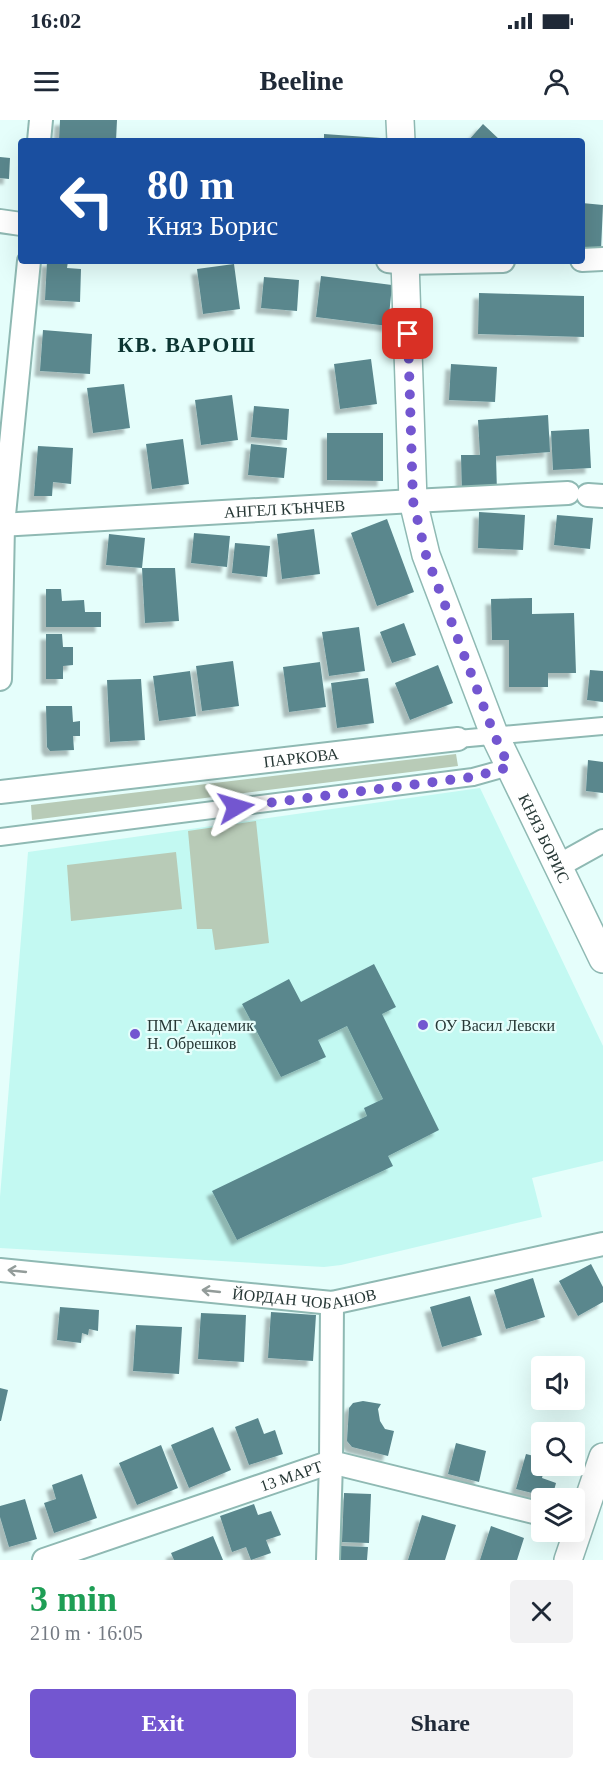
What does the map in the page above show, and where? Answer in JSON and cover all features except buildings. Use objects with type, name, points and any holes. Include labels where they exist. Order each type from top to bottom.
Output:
[{"type":"street","points":[[39,138],[41,120]]},
{"type":"street","points":[[400,120],[401,138]]},
{"type":"street","points":[[0,221],[18,224]]},
{"type":"street","points":[[585,260],[603,259]]},
{"type":"street","points":[[0,680],[2,525],[28,264]]},
{"type":"street","name":"КНЯЗ БОРИС","points":[[400,264],[413,501],[426,555],[494,734],[603,959]]},
{"type":"street","name":"АНГЕЛ КЪНЧЕВ","points":[[2,525],[413,501],[586,495]]},
{"type":"street","name":"ПАРКОВА","points":[[0,792],[494,734],[603,726]]},
{"type":"street","points":[[0,837],[473,777],[509,767]]},
{"type":"street","points":[[558,866],[603,841]]},
{"type":"street","name":"ЙОРДАН ЧОБАНОВ","points":[[0,1270],[332,1303],[603,1244]]},
{"type":"street","points":[[328,1560],[332,1303]]},
{"type":"street","points":[[585,1503],[603,1457]]},
{"type":"street","name":"13 МАРТ","points":[[46,1560],[331,1462],[531,1511]]},
{"type":"street","points":[[567,1560],[572,1542]]},
{"type":"shaded area","points":[[480,788],[603,1046],[603,1161],[532,1178],[542,1217],[341,1265],[324,1267],[0,1248],[0,1197],[28,852]]},
{"type":"green space","points":[[456,754],[458,766],[32,820],[31,805]]},
{"type":"green space","points":[[256,821],[269,943],[215,950],[212,929],[197,929],[188,831]]},
{"type":"green space","points":[[176,852],[182,909],[71,921],[67,865]]},
{"type":"place","name":"ОУ Васил Левски","points":[[423,1025]]},
{"type":"place","name":"ПМГ Академик Н. Обрешков","points":[[135,1034]]},
{"type":"district","name":"КВ. ВАРОШ","points":[[187,344]]},
{"type":"route","points":[[236,807],[473,777],[509,767],[494,734],[426,555],[413,501],[408,334]]}]
